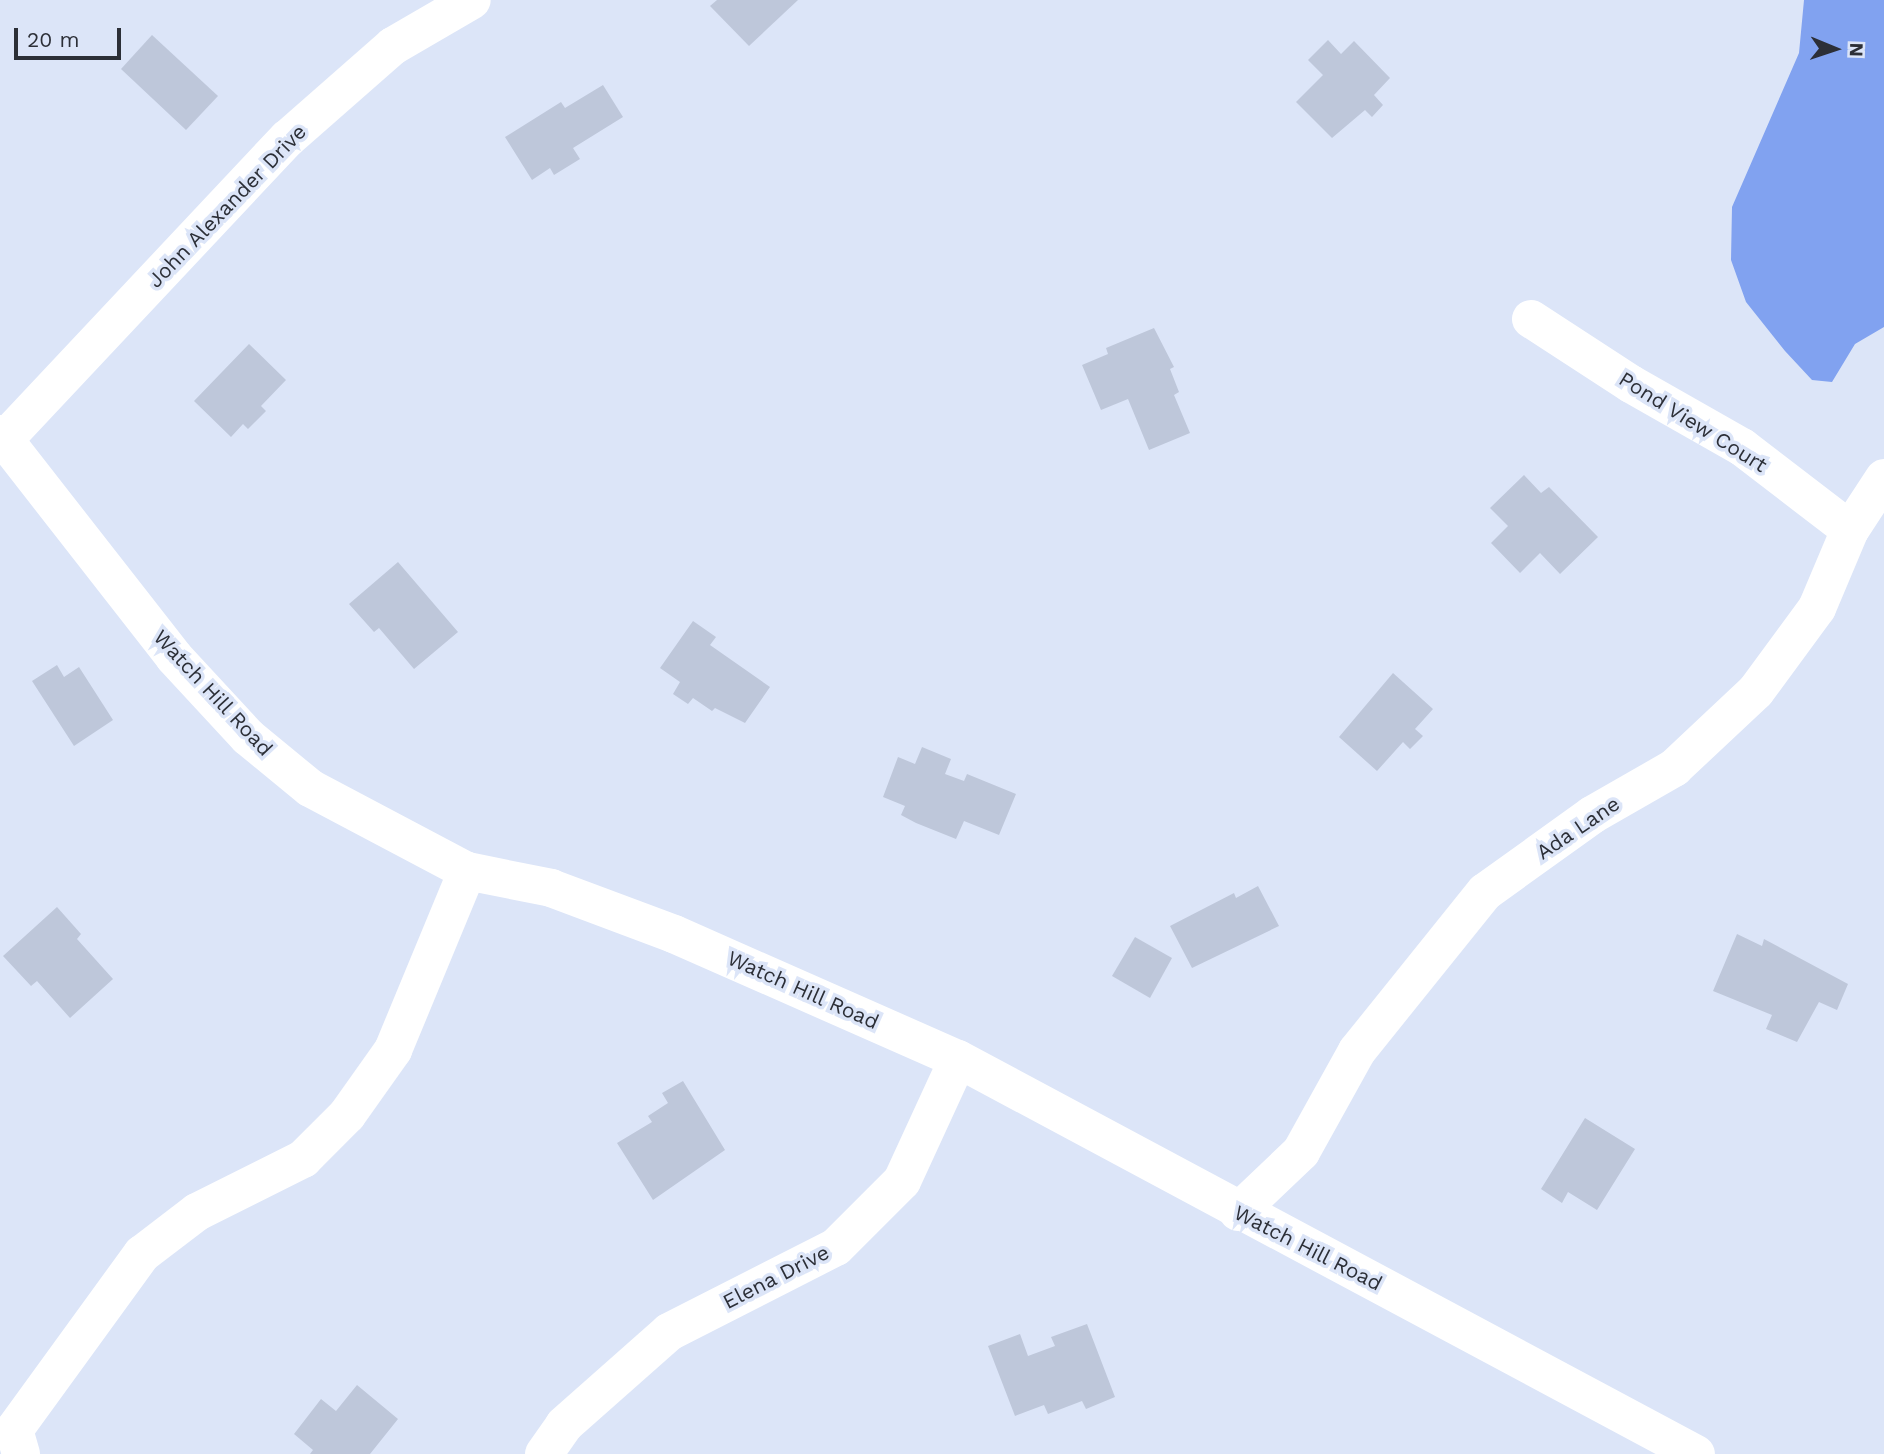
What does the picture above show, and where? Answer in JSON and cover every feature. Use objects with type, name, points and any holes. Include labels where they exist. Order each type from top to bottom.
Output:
[{"type":"street","name":"John Alexander Drive","points":[[2,437],[287,139],[393,46],[472,0]]},
{"type":"street","name":"Pond View Court","points":[[1531,319],[1631,384],[1742,447],[1850,530]]},
{"type":"street","name":"Watch Hill Road","points":[[2,437],[174,657],[248,737],[310,788],[467,871],[551,888],[674,934],[958,1059],[1238,1212],[1636,1418],[1696,1454]]},
{"type":"street","name":"Ada Lane","points":[[1238,1212],[1301,1152],[1357,1051],[1485,892],[1592,815],[1674,768],[1756,691],[1816,608],[1850,530],[1884,478]]},
{"type":"street","points":[[20,1454],[15,1430],[142,1254],[197,1212],[303,1159],[347,1115],[393,1051],[467,871]]},
{"type":"street","name":"Elena Drive","points":[[544,1454],[564,1425],[669,1332],[836,1247],[902,1181],[958,1059]]},
{"type":"water","points":[[1804,0],[1884,0],[1884,327],[1855,344],[1832,382],[1812,380],[1785,351],[1746,302],[1731,260],[1732,207],[1799,53]]},
{"type":"building","points":[[717,0],[798,0],[749,46],[710,6]]},
{"type":"building","points":[[152,35],[218,96],[186,130],[121,69]]},
{"type":"building","points":[[1328,40],[1341,54],[1354,41],[1390,78],[1374,95],[1383,105],[1372,117],[1365,110],[1332,138],[1296,102],[1323,75],[1308,60]]},
{"type":"building","points":[[603,85],[623,117],[573,148],[580,159],[554,175],[550,168],[532,180],[505,137],[561,102],[565,108]]},
{"type":"building","points":[[1154,328],[1174,367],[1170,369],[1179,392],[1174,395],[1190,433],[1149,450],[1128,399],[1101,410],[1082,365],[1108,354],[1106,348]]},
{"type":"building","points":[[249,344],[286,380],[261,406],[266,411],[248,429],[243,424],[231,437],[194,401]]},
{"type":"building","points":[[1524,475],[1541,493],[1549,487],[1598,537],[1560,574],[1540,553],[1520,573],[1491,543],[1508,526],[1490,508]]},
{"type":"building","points":[[398,562],[458,632],[414,669],[379,628],[374,632],[349,604]]},
{"type":"building","points":[[693,621],[716,637],[710,645],[770,687],[745,723],[715,708],[712,711],[693,698],[688,704],[673,694],[680,682],[660,668]]},
{"type":"building","points":[[57,665],[64,677],[79,667],[113,720],[74,746],[32,681]]},
{"type":"building","points":[[1393,673],[1433,709],[1415,729],[1423,736],[1410,749],[1403,742],[1377,771],[1339,737]]},
{"type":"building","points":[[922,747],[951,759],[945,774],[964,781],[967,774],[1016,794],[999,835],[964,821],[956,839],[901,815],[905,806],[883,797],[898,757],[915,764]]},
{"type":"building","points":[[1258,886],[1279,926],[1192,968],[1170,926],[1234,893],[1236,898]]},
{"type":"building","points":[[57,907],[81,934],[77,939],[113,979],[70,1018],[37,981],[31,986],[3,956]]},
{"type":"building","points":[[1737,934],[1762,946],[1764,939],[1848,984],[1837,1010],[1819,1002],[1797,1042],[1766,1029],[1772,1015],[1713,991]]},
{"type":"building","points":[[1135,937],[1172,958],[1150,998],[1112,976]]},
{"type":"building","points":[[683,1081],[725,1150],[653,1200],[617,1143],[652,1122],[648,1116],[668,1103],[662,1093]]},
{"type":"building","points":[[1585,1118],[1635,1149],[1597,1210],[1568,1192],[1562,1203],[1541,1189]]},
{"type":"building","points":[[1087,1324],[1115,1397],[1086,1409],[1082,1401],[1048,1414],[1044,1405],[1015,1416],[988,1346],[1020,1334],[1028,1356],[1055,1346],[1051,1337]]},
{"type":"building","points":[[357,1385],[398,1419],[370,1454],[310,1454],[313,1450],[294,1434],[321,1399],[336,1411]]}]
